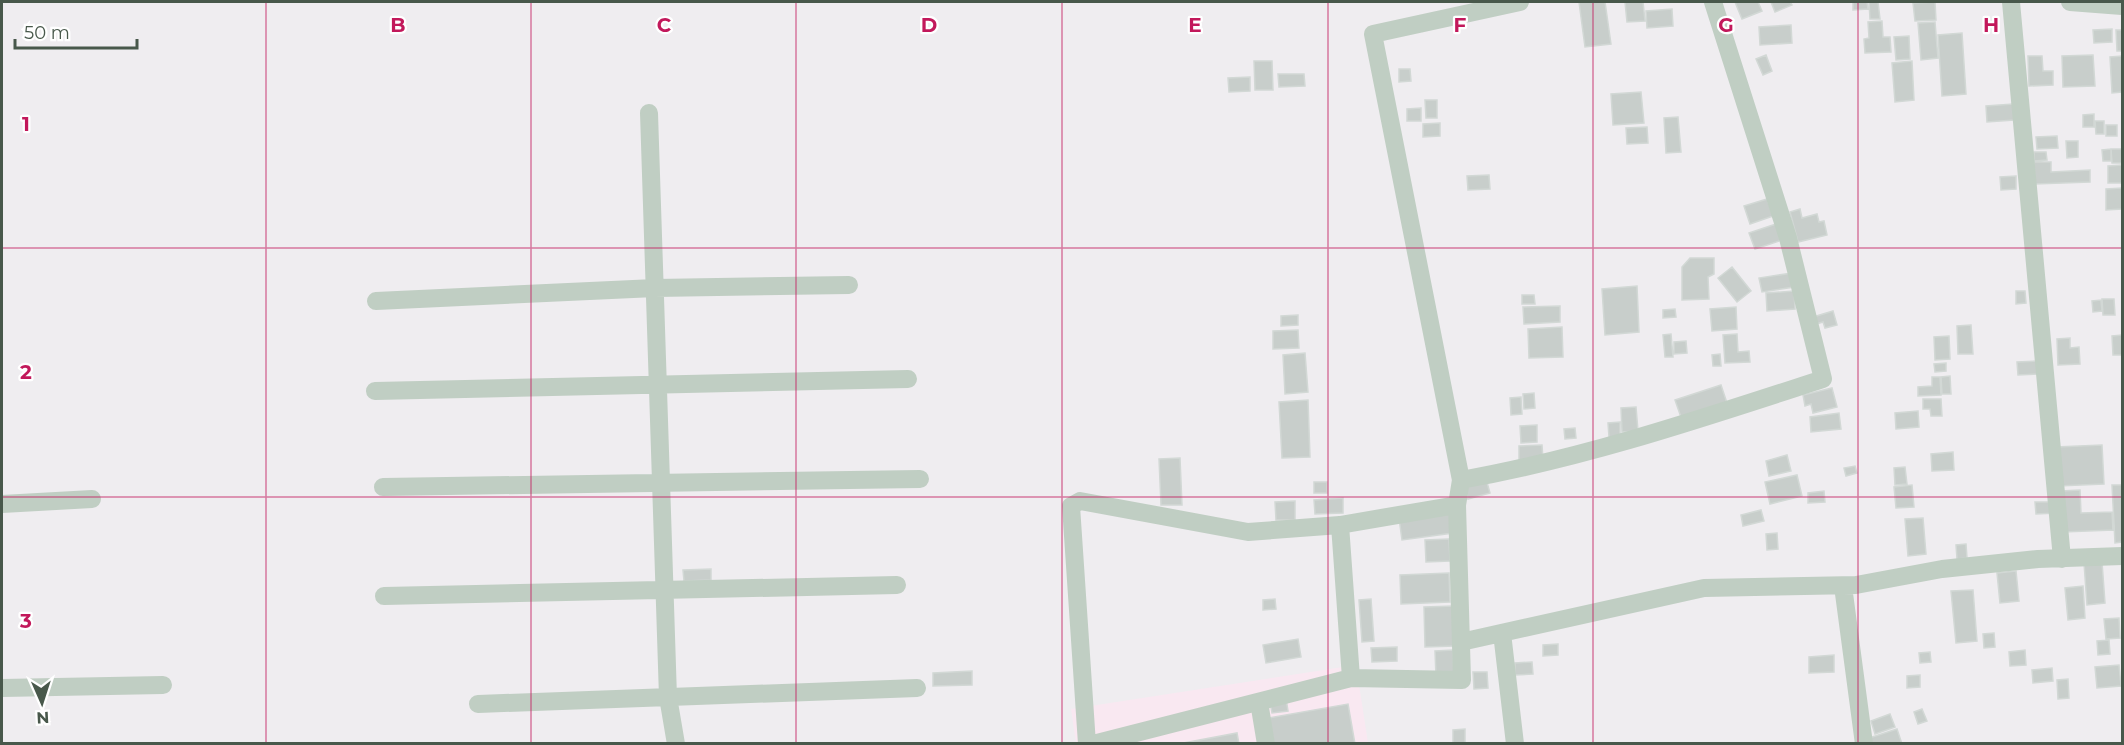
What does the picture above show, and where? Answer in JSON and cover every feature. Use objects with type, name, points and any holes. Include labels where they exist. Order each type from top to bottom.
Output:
[{"type":"street","points":[[1461,480],[1527,469],[1644,438],[1823,379],[1788,238],[1713,2]]},
{"type":"street","points":[[2011,2],[2062,559]]},
{"type":"street","points":[[2070,2],[2122,6]]},
{"type":"street","points":[[1093,744],[1350,678],[1462,680],[1457,505],[1461,480],[1373,34],[1508,3]]},
{"type":"street","points":[[649,113],[668,697],[676,744]]},
{"type":"street","points":[[376,301],[655,288],[849,285]]},
{"type":"street","points":[[375,391],[908,379]]},
{"type":"street","points":[[383,487],[920,479]]},
{"type":"street","points":[[2,504],[92,499]]},
{"type":"street","points":[[1087,744],[1071,506],[1080,501],[1105,504],[1248,532],[1340,525],[1457,505]]},
{"type":"street","points":[[1340,525],[1350,678]]},
{"type":"street","points":[[1461,642],[1704,588],[1843,586],[1942,569],[2122,556]]},
{"type":"street","points":[[384,596],[897,585]]},
{"type":"street","points":[[1843,586],[1864,744]]},
{"type":"street","points":[[1502,633],[1515,744]]},
{"type":"street","points":[[2,688],[163,685]]},
{"type":"street","points":[[478,705],[917,688]]},
{"type":"street","points":[[1259,702],[1266,744]]},
{"type":"shaded area","points":[[1356,665],[1368,743],[1076,743],[1071,709]]},
{"type":"building","points":[[1579,2],[1605,2],[1611,44],[1585,47]]},
{"type":"building","points":[[1625,2],[1643,2],[1645,21],[1627,22]]},
{"type":"building","points":[[1735,2],[1758,2],[1762,11],[1742,19]]},
{"type":"building","points":[[1771,2],[1790,2],[1792,5],[1775,12]]},
{"type":"building","points":[[1853,2],[1867,2],[1868,9],[1853,10]]},
{"type":"building","points":[[1869,2],[1878,2],[1880,19],[1870,19]]},
{"type":"building","points":[[1935,2],[1936,20],[1915,21],[1913,3]]},
{"type":"building","points":[[1672,9],[1673,26],[1647,28],[1646,11]]},
{"type":"building","points":[[1882,21],[1883,37],[1890,37],[1891,52],[1865,53],[1864,39],[1869,38],[1868,22]]},
{"type":"building","points":[[1935,22],[1938,58],[1921,60],[1918,23]]},
{"type":"building","points":[[1791,25],[1792,43],[1760,45],[1759,27]]},
{"type":"building","points":[[2112,29],[2112,42],[2094,43],[2093,30]]},
{"type":"building","points":[[2116,30],[2122,30],[2122,51],[2117,51]]},
{"type":"building","points":[[1962,33],[1966,94],[1942,96],[1938,35]]},
{"type":"building","points":[[1909,36],[1910,59],[1896,60],[1894,37]]},
{"type":"building","points":[[1766,55],[1772,71],[1763,75],[1756,59]]},
{"type":"building","points":[[2093,55],[2095,86],[2063,87],[2062,56]]},
{"type":"building","points":[[2028,56],[2042,56],[2043,71],[2053,71],[2053,85],[2029,86]]},
{"type":"building","points":[[2122,56],[2122,92],[2112,93],[2110,57]]},
{"type":"building","points":[[1254,61],[1272,61],[1273,90],[1255,90]]},
{"type":"building","points":[[1912,61],[1914,100],[1895,102],[1892,63]]},
{"type":"building","points":[[1399,69],[1410,69],[1411,81],[1399,82]]},
{"type":"building","points":[[1278,74],[1304,74],[1305,86],[1279,87]]},
{"type":"building","points":[[1250,77],[1250,91],[1229,92],[1228,78]]},
{"type":"building","points":[[1641,92],[1644,123],[1613,125],[1611,94]]},
{"type":"building","points":[[1425,100],[1437,100],[1437,118],[1426,118]]},
{"type":"building","points":[[2013,104],[2014,120],[1987,122],[1986,106]]},
{"type":"building","points":[[1421,108],[1421,121],[1407,121],[1407,109]]},
{"type":"building","points":[[2094,114],[2094,127],[2083,127],[2083,115]]},
{"type":"building","points":[[1678,117],[1681,152],[1666,153],[1664,118]]},
{"type":"building","points":[[2095,121],[2104,121],[2104,134],[2096,134]]},
{"type":"building","points":[[1440,123],[1440,136],[1423,137],[1423,124]]},
{"type":"building","points":[[2106,125],[2117,125],[2117,136],[2106,136]]},
{"type":"building","points":[[1647,127],[1648,143],[1627,144],[1626,128]]},
{"type":"building","points":[[2057,136],[2058,148],[2037,149],[2036,137]]},
{"type":"building","points":[[2066,141],[2078,141],[2078,157],[2067,158]]},
{"type":"building","points":[[2111,149],[2111,161],[2103,161],[2102,150]]},
{"type":"building","points":[[2111,149],[2122,149],[2122,163],[2112,163]]},
{"type":"building","points":[[2034,152],[2046,152],[2047,160],[2034,161]]},
{"type":"building","points":[[2034,162],[2051,162],[2051,172],[2090,170],[2090,182],[2035,184]]},
{"type":"building","points":[[2122,165],[2122,183],[2108,183],[2108,166]]},
{"type":"building","points":[[1489,175],[1490,189],[1468,190],[1467,176]]},
{"type":"building","points":[[2016,176],[2016,189],[2001,190],[2000,177]]},
{"type":"building","points":[[2122,188],[2122,209],[2106,210],[2106,189]]},
{"type":"building","points":[[1767,199],[1773,216],[1750,224],[1744,206]]},
{"type":"building","points":[[1800,209],[1802,218],[1817,214],[1819,222],[1824,221],[1827,235],[1798,242],[1790,212]]},
{"type":"building","points":[[1776,224],[1782,240],[1755,249],[1749,233]]},
{"type":"building","points":[[1690,258],[1714,258],[1714,274],[1708,277],[1709,299],[1682,300],[1682,267]]},
{"type":"building","points":[[1732,267],[1751,291],[1737,302],[1718,278]]},
{"type":"building","points":[[1792,273],[1794,287],[1762,292],[1759,278]]},
{"type":"building","points":[[1637,286],[1639,332],[1605,335],[1602,289]]},
{"type":"building","points":[[1794,291],[1795,309],[1767,311],[1766,293]]},
{"type":"building","points":[[2016,291],[2025,291],[2026,303],[2016,304]]},
{"type":"building","points":[[1522,295],[1534,295],[1535,304],[1522,304]]},
{"type":"building","points":[[2102,299],[2114,299],[2115,315],[2103,315]]},
{"type":"building","points":[[2101,300],[2102,311],[2093,312],[2092,301]]},
{"type":"building","points":[[1560,306],[1560,322],[1524,324],[1523,307]]},
{"type":"building","points":[[1736,307],[1737,329],[1712,331],[1710,309]]},
{"type":"building","points":[[1675,309],[1676,317],[1663,318],[1663,310]]},
{"type":"building","points":[[1833,311],[1837,325],[1825,328],[1823,322],[1816,324],[1813,317]]},
{"type":"building","points":[[1298,315],[1298,325],[1281,326],[1281,316]]},
{"type":"building","points":[[1971,325],[1973,354],[1958,354],[1957,326]]},
{"type":"building","points":[[1562,327],[1563,357],[1529,358],[1528,329]]},
{"type":"building","points":[[1298,330],[1299,348],[1273,349],[1273,331]]},
{"type":"building","points":[[1671,334],[1673,357],[1665,357],[1663,335]]},
{"type":"building","points":[[1737,334],[1738,352],[1749,351],[1750,362],[1725,363],[1723,335]]},
{"type":"building","points":[[2122,335],[2122,355],[2113,355],[2112,336]]},
{"type":"building","points":[[1949,336],[1950,359],[1935,360],[1934,337]]},
{"type":"building","points":[[2070,338],[2070,348],[2079,347],[2080,364],[2058,365],[2057,339]]},
{"type":"building","points":[[1686,341],[1687,353],[1674,354],[1674,342]]},
{"type":"building","points":[[1305,353],[1308,392],[1285,394],[1283,355]]},
{"type":"building","points":[[1720,354],[1721,366],[1713,366],[1712,355]]},
{"type":"building","points":[[2038,361],[2039,374],[2018,375],[2017,362]]},
{"type":"building","points":[[1946,363],[1946,371],[1935,372],[1934,364]]},
{"type":"building","points":[[1950,376],[1951,394],[1942,394],[1941,377]]},
{"type":"building","points":[[1932,377],[1940,377],[1941,395],[1918,396],[1918,387],[1932,386]]},
{"type":"building","points":[[1721,385],[1728,406],[1682,420],[1675,400]]},
{"type":"building","points":[[1832,388],[1837,407],[1813,413],[1811,404],[1805,406],[1803,395]]},
{"type":"building","points":[[1534,393],[1535,408],[1524,409],[1523,394]]},
{"type":"building","points":[[1521,397],[1522,414],[1511,415],[1510,398]]},
{"type":"building","points":[[1923,399],[1941,399],[1942,416],[1931,416],[1930,409],[1923,409]]},
{"type":"building","points":[[1308,400],[1310,457],[1282,458],[1279,402]]},
{"type":"building","points":[[1636,407],[1638,431],[1622,432],[1621,408]]},
{"type":"building","points":[[1918,411],[1919,427],[1896,429],[1895,413]]},
{"type":"building","points":[[1839,413],[1841,429],[1811,432],[1810,417]]},
{"type":"building","points":[[1620,422],[1620,437],[1609,437],[1608,423]]},
{"type":"building","points":[[1537,425],[1537,442],[1521,443],[1520,426]]},
{"type":"building","points":[[1575,428],[1576,438],[1565,439],[1564,429]]},
{"type":"building","points":[[1542,445],[1543,460],[1519,461],[1519,446]]},
{"type":"building","points":[[2102,445],[2104,484],[2058,486],[2056,447]]},
{"type":"building","points":[[1953,452],[1954,470],[1932,471],[1931,454]]},
{"type":"building","points":[[1787,455],[1791,471],[1769,476],[1766,461]]},
{"type":"building","points":[[1180,458],[1182,505],[1161,505],[1159,459]]},
{"type":"building","points":[[1855,466],[1857,473],[1846,476],[1844,468]]},
{"type":"building","points":[[1905,467],[1907,484],[1895,485],[1894,468]]},
{"type":"building","points":[[1797,475],[1802,496],[1770,504],[1765,482]]},
{"type":"building","points":[[1486,479],[1490,493],[1468,499],[1464,484]]},
{"type":"building","points":[[1314,482],[1327,482],[1327,493],[1314,493]]},
{"type":"building","points":[[1912,485],[1914,507],[1896,508],[1894,487]]},
{"type":"building","points":[[2112,485],[2122,485],[2122,542],[2115,543]]},
{"type":"building","points":[[2080,490],[2081,513],[2112,512],[2113,530],[2063,532],[2061,491]]},
{"type":"building","points":[[1824,491],[1825,502],[1808,503],[1808,493]]},
{"type":"building","points":[[1343,498],[1343,513],[1315,514],[1314,500]]},
{"type":"building","points":[[1295,501],[1295,520],[1276,520],[1275,502]]},
{"type":"building","points":[[2035,502],[2056,502],[2057,513],[2036,514]]},
{"type":"building","points":[[1761,510],[1764,521],[1743,526],[1741,515]]},
{"type":"building","points":[[1450,511],[1453,533],[1402,540],[1399,518]]},
{"type":"building","points":[[1923,518],[1926,554],[1908,556],[1905,519]]},
{"type":"building","points":[[1777,533],[1778,549],[1767,550],[1766,534]]},
{"type":"building","points":[[1449,539],[1450,561],[1426,562],[1425,540]]},
{"type":"building","points":[[1966,544],[1967,558],[1957,559],[1956,545]]},
{"type":"building","points":[[2102,562],[2105,603],[2087,605],[2084,563]]},
{"type":"building","points":[[711,569],[711,580],[684,581],[683,570]]},
{"type":"building","points":[[2016,571],[2019,601],[2000,603],[1997,573]]},
{"type":"building","points":[[1449,573],[1450,602],[1401,604],[1400,575]]},
{"type":"building","points":[[2083,586],[2085,618],[2068,620],[2065,588]]},
{"type":"building","points":[[1973,590],[1977,641],[1956,643],[1951,591]]},
{"type":"building","points":[[1275,599],[1276,609],[1263,610],[1263,600]]},
{"type":"building","points":[[1371,599],[1374,641],[1362,642],[1359,600]]},
{"type":"building","points":[[1454,606],[1455,646],[1425,647],[1424,607]]},
{"type":"building","points":[[2119,618],[2120,638],[2106,639],[2104,619]]},
{"type":"building","points":[[1994,633],[1995,647],[1984,648],[1983,634]]},
{"type":"building","points":[[1298,639],[1301,657],[1266,663],[1263,645]]},
{"type":"building","points":[[2109,640],[2110,654],[2098,655],[2097,641]]},
{"type":"building","points":[[1558,644],[1558,655],[1543,656],[1543,645]]},
{"type":"building","points":[[1397,647],[1397,661],[1372,662],[1371,648]]},
{"type":"building","points":[[1453,650],[1454,675],[1436,676],[1435,651]]},
{"type":"building","points":[[2025,650],[2026,665],[2010,666],[2009,652]]},
{"type":"building","points":[[1930,652],[1931,662],[1920,663],[1919,653]]},
{"type":"building","points":[[1834,655],[1834,672],[1809,673],[1809,657]]},
{"type":"building","points":[[1532,662],[1533,674],[1515,675],[1515,663]]},
{"type":"building","points":[[2119,665],[2121,686],[2097,688],[2095,667]]},
{"type":"building","points":[[2052,668],[2053,681],[2033,683],[2032,670]]},
{"type":"building","points":[[972,671],[972,685],[933,686],[933,673]]},
{"type":"building","points":[[1473,672],[1487,672],[1488,688],[1474,689]]},
{"type":"building","points":[[1920,675],[1920,687],[1907,688],[1907,676]]},
{"type":"building","points":[[2068,679],[2069,698],[2058,699],[2057,680]]},
{"type":"building","points":[[1286,698],[1288,711],[1272,713],[1270,701]]},
{"type":"building","points":[[1348,704],[1355,744],[1274,744],[1269,718]]},
{"type":"building","points":[[1922,709],[1927,721],[1918,724],[1914,712]]},
{"type":"building","points":[[1890,714],[1895,727],[1875,734],[1871,721]]},
{"type":"building","points":[[1465,729],[1465,744],[1453,744],[1453,730]]},
{"type":"building","points":[[1897,729],[1902,744],[1867,744],[1866,739]]},
{"type":"building","points":[[1237,733],[1239,744],[1178,744]]}]
